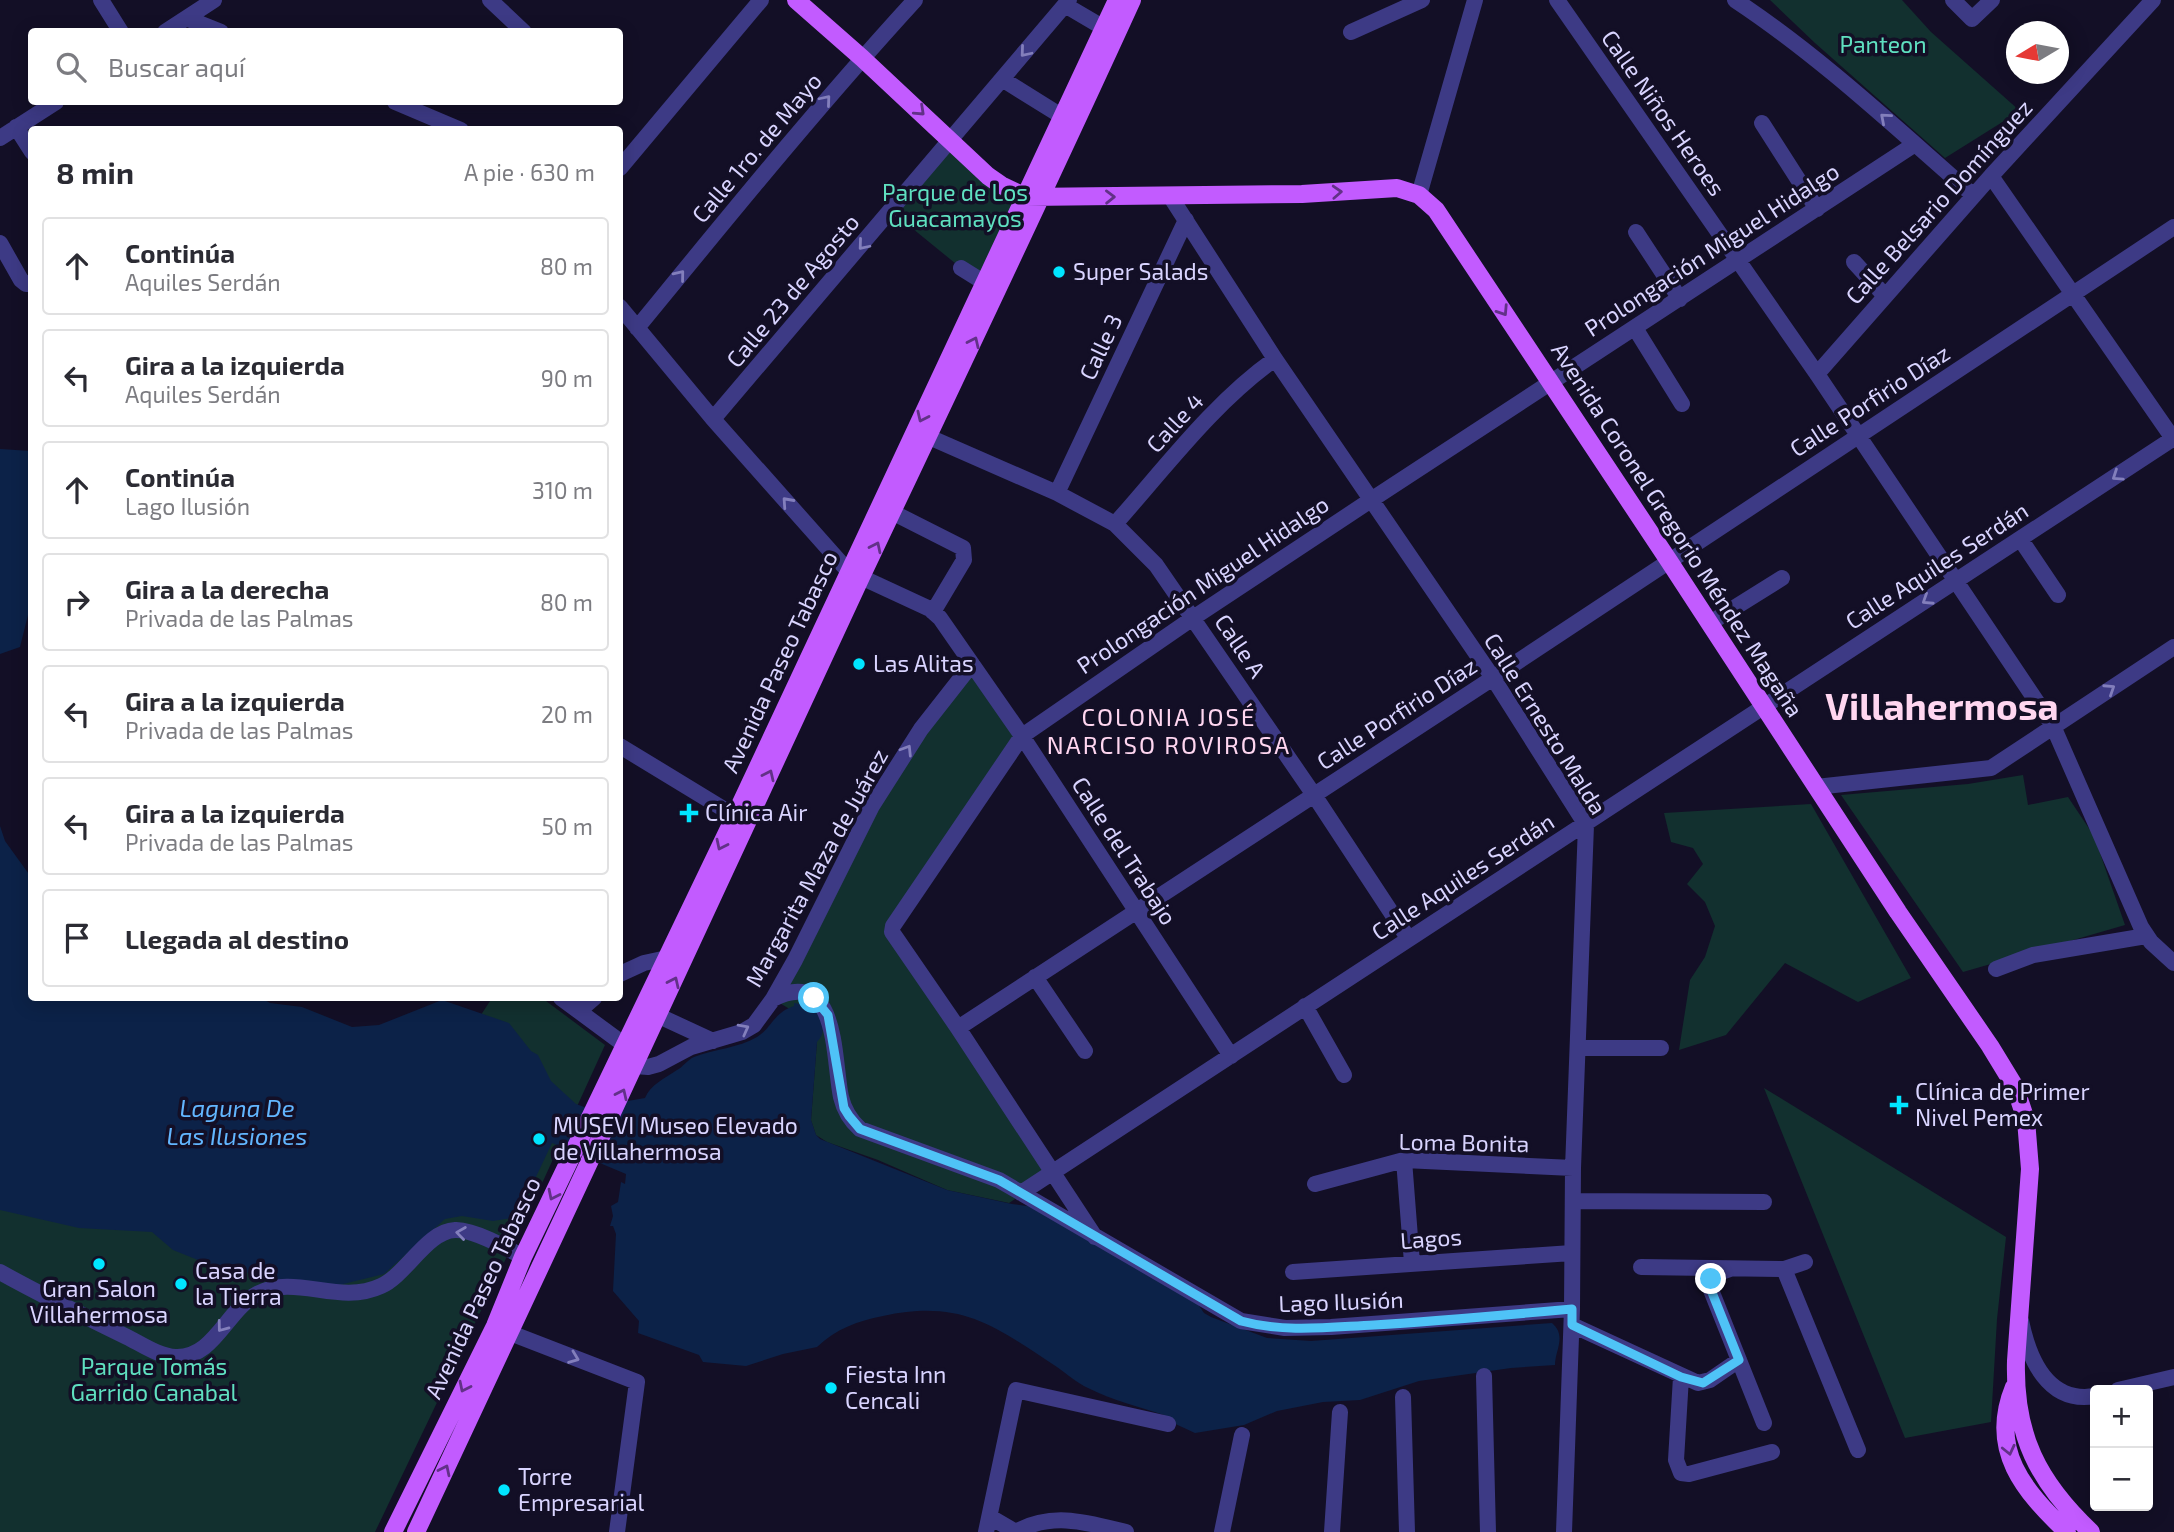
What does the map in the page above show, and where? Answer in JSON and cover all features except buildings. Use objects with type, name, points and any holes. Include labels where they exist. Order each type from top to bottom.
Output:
[{"type":"main road","points":[[796,0],[988,176],[1001,185],[1034,197],[1302,194],[1397,188],[1419,195]]},
{"type":"main road","name":"Avenida Paseo Tabasco","points":[[393,1532],[503,1330],[659,1016],[985,283],[1034,197],[1063,117],[1117,0]]},
{"type":"main road","name":"Avenida Paseo Tabasco","points":[[416,1532],[503,1330],[523,1257],[735,816],[855,574],[892,512],[929,437],[1034,197],[1132,0]]},
{"type":"main road","name":"Avenida Coronel Gregorio Méndez Magaña","points":[[1419,195],[1436,210],[2015,1087],[2022,1103],[2030,1169],[2015,1384],[2022,1424],[2034,1460],[2060,1501],[2091,1532]]},
{"type":"main road","points":[[2015,1384],[2005,1412],[2006,1442],[2011,1460],[2018,1476],[2033,1497],[2067,1532]]},
{"type":"street","points":[[101,0],[118,28]]},
{"type":"street","points":[[171,28],[214,0]]},
{"type":"street","points":[[490,0],[520,28]]},
{"type":"street","points":[[623,164],[761,0]]},
{"type":"street","name":"Calle 1ro. de Mayo","points":[[637,328],[862,58],[915,0]]},
{"type":"street","points":[[1351,32],[1422,0]]},
{"type":"street","points":[[1419,195],[1475,0]]},
{"type":"street","name":"Calle Niños Heroes","points":[[1557,0],[1817,374],[2053,726],[2147,936],[2174,963]]},
{"type":"street","points":[[1735,0],[1793,40],[1973,195]]},
{"type":"street","points":[[1953,0],[1972,19],[1992,0]]},
{"type":"street","name":"Calle Belsario Domínguez","points":[[1817,374],[1973,195],[2153,0]]},
{"type":"street","points":[[1067,3],[1104,28]]},
{"type":"street","name":"Calle 23 de Agosto","points":[[713,419],[1067,3]]},
{"type":"street","points":[[186,18],[211,28]]},
{"type":"street","points":[[1002,79],[1063,117]]},
{"type":"street","points":[[0,138],[51,105]]},
{"type":"street","points":[[402,105],[452,126]]},
{"type":"street","points":[[1762,124],[1817,209]]},
{"type":"street","points":[[16,127],[28,146]]},
{"type":"street","name":"Prolongación Miguel Hidalgo","points":[[1096,1237],[958,1028],[895,940],[892,930],[1022,736],[1193,618],[1914,144]]},
{"type":"street","points":[[1991,176],[2174,439]]},
{"type":"street","name":"Calle Ernesto Malda","points":[[1170,196],[1275,359],[1493,678],[1586,825],[1573,1168],[1572,1317],[1564,1532]]},
{"type":"street","name":"Calle 3","points":[[1057,493],[1186,220]]},
{"type":"street","name":"Calle Porfirio Díaz","points":[[958,1028],[2174,227]]},
{"type":"street","points":[[1636,232],[1680,299]]},
{"type":"street","points":[[0,243],[21,280],[28,284]]},
{"type":"street","points":[[1854,262],[1885,296]]},
{"type":"street","points":[[961,268],[985,283]]},
{"type":"street","points":[[623,311],[713,419],[855,574]]},
{"type":"street","points":[[1636,328],[1682,404]]},
{"type":"street","name":"Calle 4","points":[[1115,524],[1221,407],[1275,359]]},
{"type":"street","name":"Calle A","points":[[929,437],[1057,493],[1115,524],[1156,565],[1314,795],[1408,938]]},
{"type":"street","name":"Calle Aquiles Serdán","points":[[1021,1193],[1408,938],[1586,825],[1763,705],[2174,439]]},
{"type":"street","points":[[892,512],[963,548],[964,559],[933,612]]},
{"type":"street","points":[[2021,540],[2058,595]]},
{"type":"street","name":"Calle del Trabajo","points":[[855,574],[933,612],[1022,736],[1231,1056]]},
{"type":"street","points":[[1710,623],[1782,578]]},
{"type":"street","points":[[1816,787],[1991,768],[2174,647]]},
{"type":"street","name":"Margarita Maza de Juárez","points":[[635,1066],[659,1064],[691,1047],[748,1029],[773,999],[872,806],[920,729],[972,664]]},
{"type":"street","points":[[623,748],[735,816]]},
{"type":"street","points":[[1996,969],[2033,955],[2147,936]]},
{"type":"street","points":[[623,973],[644,963],[667,958]]},
{"type":"street","points":[[1035,977],[1085,1051]]},
{"type":"street","name":"Lago Ilusión","points":[[773,999],[785,994],[800,993],[808,995],[825,1008],[832,1032],[841,1097],[849,1116],[860,1129],[977,1171],[1021,1193],[1229,1316],[1264,1326],[1331,1327],[1572,1317]]},
{"type":"street","points":[[565,1001],[626,1046]]},
{"type":"street","points":[[579,1011],[591,1001]]},
{"type":"street","points":[[1306,1006],[1344,1075]]},
{"type":"street","points":[[659,1016],[713,1041]]},
{"type":"street","points":[[1578,1048],[1661,1048]]},
{"type":"street","points":[[1404,1160],[1412,1263]]},
{"type":"street","name":"Loma Bonita","points":[[1315,1184],[1404,1160],[1573,1168]]},
{"type":"street","points":[[1573,1201],[1765,1202]]},
{"type":"street","points":[[0,1272],[79,1314],[174,1357],[195,1353],[210,1343],[239,1306],[260,1292],[286,1286],[337,1294],[367,1292],[390,1281],[436,1238],[448,1231],[457,1229],[494,1241],[523,1257]]},
{"type":"street","name":"Lagos","points":[[1293,1272],[1572,1253]]},
{"type":"street","points":[[1641,1267],[1784,1269],[1805,1262]]},
{"type":"street","points":[[1730,1269],[1713,1275],[1710,1287],[1764,1423]]},
{"type":"street","points":[[1784,1269],[1858,1450]]},
{"type":"street","points":[[2019,1308],[2030,1352],[2047,1383],[2074,1396],[2090,1396]]},
{"type":"street","points":[[1572,1317],[1681,1377],[1703,1383],[1739,1360]]},
{"type":"street","points":[[503,1330],[637,1382],[617,1532]]},
{"type":"street","points":[[1484,1376],[1488,1532]]},
{"type":"street","points":[[1681,1377],[1676,1460],[1681,1474],[1772,1452]]},
{"type":"street","points":[[2140,1385],[2174,1377]]},
{"type":"street","points":[[1126,1532],[1063,1519],[1041,1522],[1016,1532],[988,1525],[1016,1390],[1168,1424]]},
{"type":"street","points":[[1403,1396],[1407,1532]]},
{"type":"street","points":[[1332,1532],[1340,1412]]},
{"type":"street","points":[[1222,1532],[1242,1435]]},
{"type":"green space","name":"Panteon","points":[[1770,0],[1902,0],[1931,32],[2020,111],[1945,158]]},
{"type":"green space","name":"Parque de Los Guacamayos","points":[[952,140],[1021,210],[985,283],[961,268],[891,211]]},
{"type":"green space","points":[[972,664],[1022,736],[893,926],[1055,1172],[1009,1203],[947,1190],[878,1160],[827,1142],[816,1135],[811,1120],[817,1041],[788,1008],[773,999],[872,806]]},
{"type":"green space","points":[[2023,775],[2028,805],[2068,797],[2094,836],[2125,925],[1963,972],[1841,795],[1968,784]]},
{"type":"green space","points":[[1811,804],[1911,978],[1858,1002],[1785,963],[1726,1035],[1679,1050],[1690,980],[1705,957],[1715,926],[1705,902],[1687,884],[1703,864],[1693,848],[1671,842],[1664,813]]},
{"type":"green space","name":"Parque Tomás Garrido Canabal","points":[[490,1001],[546,1001],[605,1045],[375,1532],[0,1532],[0,1186],[477,1021]]},
{"type":"green space","points":[[1764,1088],[2006,1237],[1997,1319],[1991,1422],[1905,1438]]},
{"type":"water","points":[[0,449],[28,451],[28,615],[20,647],[0,654]]},
{"type":"water","name":"Laguna De Las Ilusiones","points":[[0,826],[5,841],[28,873],[28,1001],[266,1001],[302,1007],[352,1027],[379,1025],[445,1001],[509,1023],[531,1051],[538,1055],[551,1081],[576,1104],[587,1108],[645,1098],[654,1086],[692,1058],[750,1041],[762,1033],[781,1013],[794,1006],[794,1003],[806,1005],[816,1011],[822,1027],[822,1034],[817,1042],[811,1120],[820,1139],[947,1190],[1049,1209],[1184,1284],[1204,1313],[1211,1317],[1267,1338],[1311,1341],[1552,1323],[1560,1338],[1555,1365],[1511,1368],[1419,1381],[1360,1400],[1323,1402],[1277,1411],[1244,1425],[1195,1433],[1169,1421],[1164,1415],[1088,1388],[995,1328],[956,1314],[911,1312],[873,1318],[839,1331],[817,1347],[746,1366],[703,1362],[699,1355],[638,1333],[639,1321],[613,1291],[616,1234],[613,1226],[610,1226],[613,1216],[611,1206],[618,1202],[621,1182],[625,1184],[626,1174],[552,1143],[517,1217],[493,1221],[462,1216],[445,1219],[384,1274],[323,1289],[208,1264],[173,1250],[152,1232],[79,1228],[0,1210]]},
{"type":"place","name":"Super Salads","points":[[1059,272]]},
{"type":"place","name":"Las Alitas","points":[[859,664]]},
{"type":"place","name":"Clínica Air","points":[[689,813]]},
{"type":"place","name":"Clínica de Primer Nivel Pemex","points":[[1899,1105]]},
{"type":"place","name":"MUSEVI Museo Elevado de Villahermosa","points":[[539,1139]]},
{"type":"place","name":"Gran Salon Villahermosa","points":[[99,1264]]},
{"type":"place","name":"Casa de la Tierra","points":[[181,1284]]},
{"type":"place","name":"Fiesta Inn Cencali","points":[[831,1388]]},
{"type":"place","name":"Torre Empresarial","points":[[504,1490]]},
{"type":"district","name":"Villahermosa","points":[[1942,707]]},
{"type":"district","name":"COLONIA JOSÉ NARCISO ROVIROSA","points":[[1169,732]]},
{"type":"route","points":[[814,998],[825,1008],[828,1015],[844,1108],[860,1129],[999,1180],[1241,1321],[1285,1328],[1331,1327],[1572,1309],[1572,1325],[1681,1377],[1703,1383],[1739,1360],[1711,1290],[1711,1279]]}]
